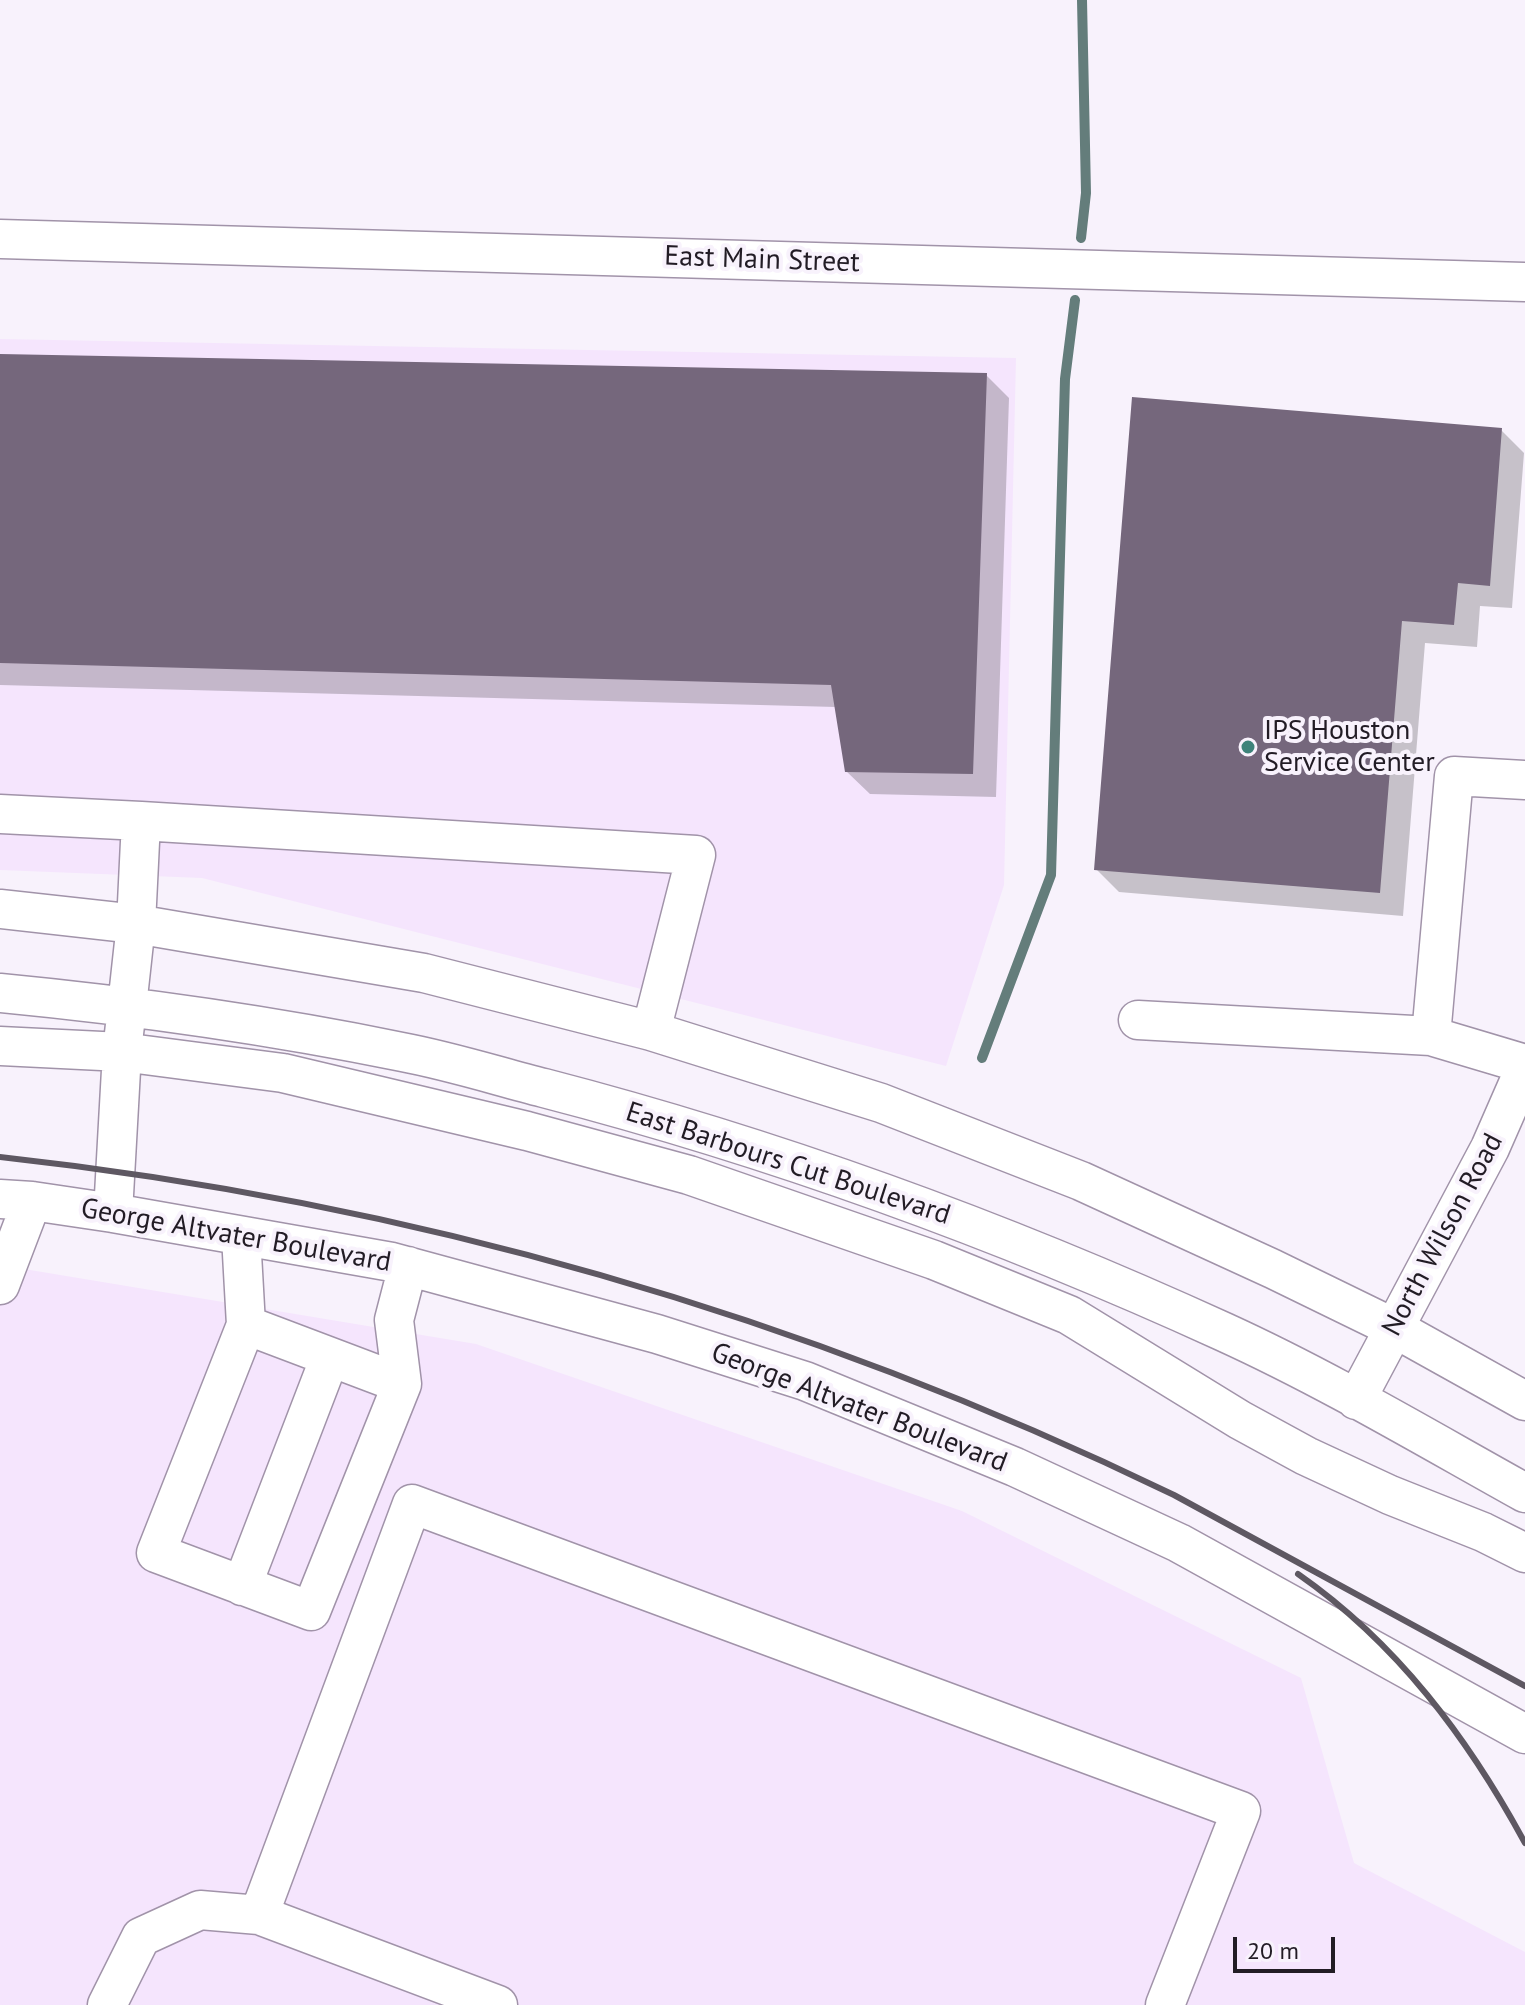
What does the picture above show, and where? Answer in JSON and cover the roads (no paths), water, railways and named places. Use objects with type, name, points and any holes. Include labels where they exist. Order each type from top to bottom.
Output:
[{"type":"street","name":"East Main Street","points":[[0,239],[1525,282]]},
{"type":"street","points":[[1431,1036],[1454,776],[1525,780]]},
{"type":"street","points":[[0,814],[696,855],[651,1031]]},
{"type":"street","points":[[113,1213],[122,1052],[136,924],[141,821]]},
{"type":"street","points":[[0,909],[136,924],[424,973],[651,1031],[881,1103],[1081,1181],[1259,1263],[1394,1328],[1525,1401]]},
{"type":"street","name":"East Barbours Cut Boulevard","points":[[0,993],[126,1005],[404,1052],[654,1117],[865,1184],[1053,1257],[1198,1321],[1356,1400],[1525,1493]]},
{"type":"street","points":[[1138,1020],[1431,1036],[1525,1066]]},
{"type":"street","points":[[0,1046],[122,1052],[283,1073],[527,1131],[689,1175],[934,1260],[1069,1315],[1240,1420],[1306,1456],[1525,1553]]},
{"type":"street","name":"North Wilson Road","points":[[1356,1400],[1490,1148],[1525,1066]]},
{"type":"street","points":[[0,1285],[16,1200]]},
{"type":"street","name":"George Altvater Boulevard","points":[[16,1200],[113,1213],[408,1266],[657,1334],[805,1381],[1015,1467],[1179,1543],[1525,1734]]},
{"type":"street","points":[[241,1236],[246,1325],[156,1553],[311,1611],[402,1384],[394,1320],[408,1266]]},
{"type":"street","points":[[246,1325],[402,1384]]},
{"type":"street","points":[[242,1586],[330,1357]]},
{"type":"street","points":[[259,1915],[412,1504],[1241,1811],[1165,2005]]},
{"type":"street","points":[[107,2005],[141,1937],[200,1910],[259,1915],[498,2005]]},
{"type":"waterway","points":[[1081,238],[1086,193],[1082,0]]},
{"type":"waterway","points":[[982,1058],[1051,875],[1065,379],[1075,300]]},
{"type":"railway","points":[[0,1157],[153,1177],[304,1203],[454,1236],[601,1275],[747,1321],[891,1373],[1034,1431],[1174,1495],[1525,1686]]},
{"type":"railway","points":[[1298,1574],[1367,1630],[1427,1695],[1479,1766],[1525,1843]]},
{"type":"place","name":"IPS Houston Service Center","points":[[1248,747]]}]
